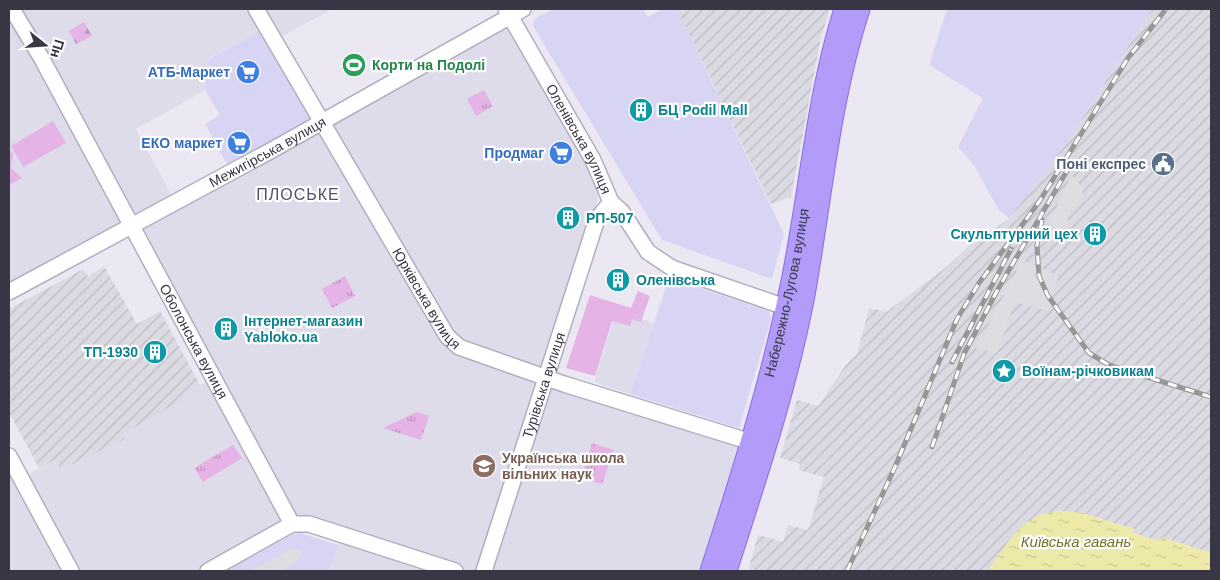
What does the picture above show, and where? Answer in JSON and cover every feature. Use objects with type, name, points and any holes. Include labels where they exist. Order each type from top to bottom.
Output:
[{"type":"main road","name":"Набережно-Лугова вулиця","points":[[710,571],[793,310],[825,82],[844,9]]},
{"type":"main road","name":"Набережно-Лугова вулиця","points":[[727,571],[764,453],[839,92],[860,9]]},
{"type":"street","name":"Оболонська вулиця","points":[[12,9],[42,59],[292,524]]},
{"type":"street","name":"Юрківська вулиця","points":[[256,9],[447,336],[465,351],[751,442]]},
{"type":"street","name":"Межигірська вулиця","points":[[9,292],[321,122],[513,11]]},
{"type":"street","name":"Оленівська вулиця","points":[[513,11],[593,160],[611,202],[625,217],[648,252],[663,263],[793,310]]},
{"type":"street","name":"Турівська вулиця","points":[[484,571],[597,219],[611,202]]},
{"type":"street","points":[[9,456],[71,571]]},
{"type":"street","points":[[208,571],[292,524],[309,524],[455,571]]},
{"type":"shaded area","points":[[21,9],[249,9],[261,30],[209,58],[205,90],[136,129],[171,194],[132,217]]},
{"type":"shaded area","points":[[263,9],[332,9],[279,38]]},
{"type":"shaded area","points":[[553,9],[643,9],[648,17],[663,9],[677,9],[784,234],[772,279],[662,240],[533,26],[534,19]]},
{"type":"shaded area","points":[[677,9],[830,9],[821,37],[791,197],[771,204]]},
{"type":"shaded area","points":[[947,9],[1152,9],[1063,148],[1009,218],[998,209],[974,165],[958,147],[983,98],[929,65]]},
{"type":"shaded area","points":[[1152,9],[1211,9],[1211,553],[1161,537],[1159,541],[1133,533],[1134,529],[1079,512],[1056,511],[1001,552],[988,571],[748,571],[758,535],[783,542],[788,525],[808,530],[824,477],[799,470],[800,464],[780,458],[797,400],[818,406],[845,366],[857,354],[869,308],[886,312],[944,269],[970,245],[979,241],[1009,218],[1063,148]]},
{"type":"shaded area","points":[[9,12],[122,223],[9,289]]},
{"type":"shaded area","points":[[504,28],[512,33],[599,187],[596,206],[536,384],[738,446],[740,450],[701,571],[329,571],[342,533],[298,519],[202,571],[9,571],[9,474],[14,482],[55,460],[61,470],[123,440],[127,431],[184,399],[182,395],[219,375],[143,232],[146,225]]},
{"type":"shaded area","points":[[261,30],[311,117],[310,122],[229,168],[205,124],[220,115],[205,90],[209,59]]},
{"type":"shaded area","points":[[1071,175],[1084,189],[1077,209],[1071,209],[1061,241],[1055,240],[1047,232]]},
{"type":"shaded area","points":[[1022,260],[1059,276],[1047,311],[1015,302],[997,353],[976,349]]},
{"type":"shaded area","points":[[104,266],[137,324],[160,311],[200,385],[182,395],[184,399],[128,431],[123,440],[61,470],[55,460],[39,468],[9,412],[9,309],[83,269],[88,277]]},
{"type":"shaded area","points":[[669,278],[768,311],[770,315],[771,319],[739,428],[630,394]]},
{"type":"shaded area","points":[[616,311],[654,323],[630,394],[594,382]]},
{"type":"shaded area","points":[[300,533],[338,545],[329,571],[226,571],[293,534]]},
{"type":"shaded area","points":[[293,548],[303,551],[298,560],[280,571],[250,571]]},
{"type":"green space","points":[[84,22],[92,36],[76,44],[69,31]]},
{"type":"green space","points":[[484,90],[493,106],[476,116],[467,99]]},
{"type":"green space","points":[[53,121],[66,143],[23,167],[11,146]]},
{"type":"green space","points":[[9,148],[13,155],[11,168],[22,178],[9,185]]},
{"type":"green space","points":[[345,276],[355,296],[332,308],[322,289]]},
{"type":"green space","points":[[638,291],[650,296],[641,322],[632,319],[630,326],[612,321],[595,376],[566,368],[590,295],[631,308]]},
{"type":"green space","points":[[417,412],[429,416],[421,440],[383,428]]},
{"type":"green space","points":[[592,443],[614,450],[602,484],[581,478]]},
{"type":"green space","points":[[233,445],[242,458],[203,482],[194,468]]},
{"type":"water","name":"Київська гавань","points":[[1056,511],[1079,512],[1134,529],[1134,533],[1159,541],[1161,537],[1211,553],[1211,571],[988,571],[1008,541],[1024,525],[1044,514]]},
{"type":"railway","points":[[847,571],[895,467],[957,319],[979,283],[1039,202],[1128,58],[1166,9]]},
{"type":"railway","points":[[932,447],[964,354],[998,289],[1068,169]]},
{"type":"railway","points":[[1042,220],[1037,245],[1039,276],[1048,296],[1089,353],[1109,365],[1211,397]]},
{"type":"railway","points":[[952,362],[1011,249]]},
{"type":"place","name":"Корти на Подолі","points":[[354,65]]},
{"type":"place","name":"АТБ-Маркет","points":[[248,72]]},
{"type":"place","name":"БЦ Podil Mall","points":[[641,110]]},
{"type":"place","name":"ЕКО маркет","points":[[239,143]]},
{"type":"place","name":"Продмаг","points":[[561,153]]},
{"type":"place","name":"Поні експрес","points":[[1163,164]]},
{"type":"place","name":"РП-507","points":[[568,218]]},
{"type":"place","name":"Скульптурний цех","points":[[1095,234]]},
{"type":"place","name":"Оленівська","points":[[618,280]]},
{"type":"place","name":"Інтернет-магазин Yabloko.ua","points":[[226,329]]},
{"type":"place","name":"ТП-1930","points":[[155,352]]},
{"type":"place","name":"Воїнам-річковикам","points":[[1004,371]]},
{"type":"place","name":"Українська школа вільних наук","points":[[484,466]]},
{"type":"district","name":"ПЛОСЬКЕ","points":[[298,194]]}]
